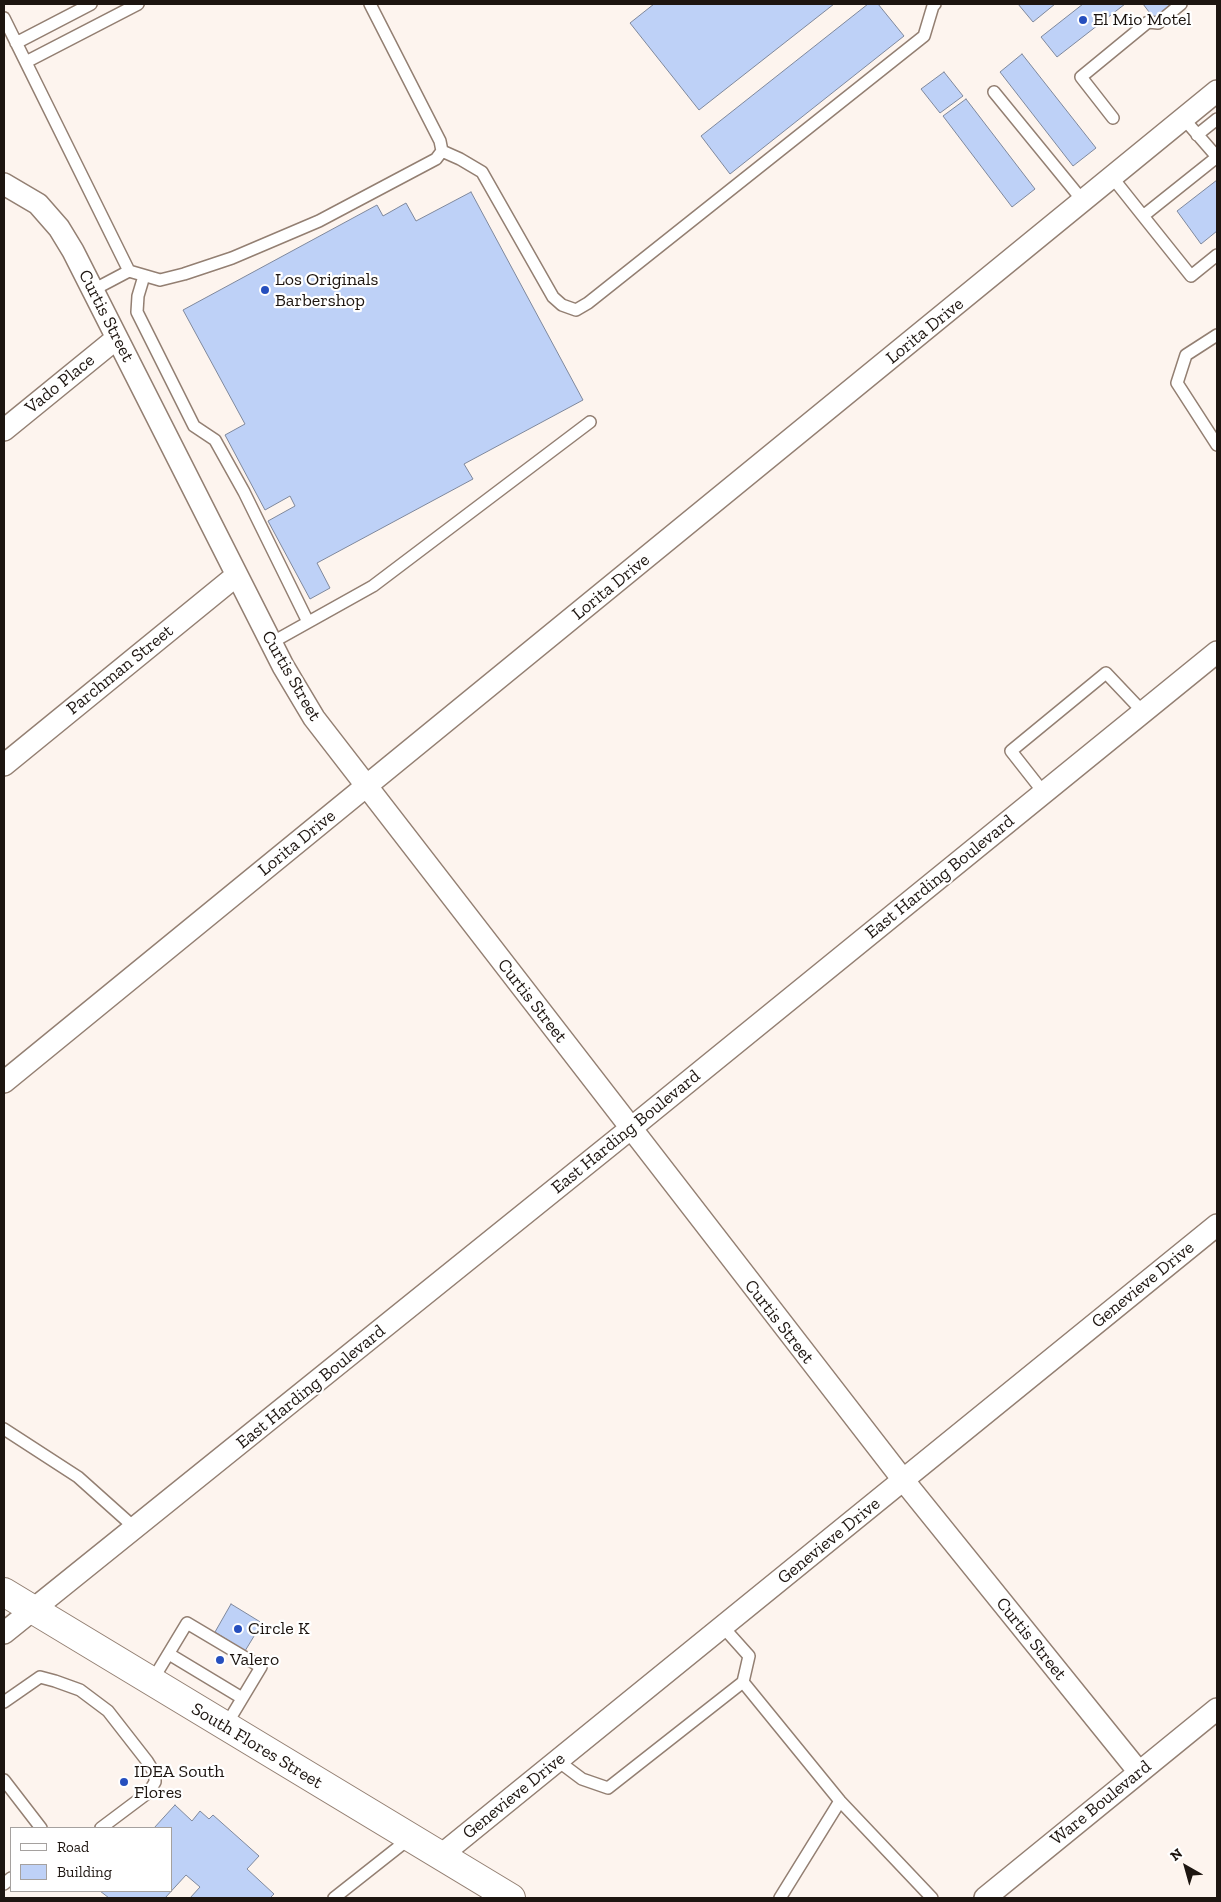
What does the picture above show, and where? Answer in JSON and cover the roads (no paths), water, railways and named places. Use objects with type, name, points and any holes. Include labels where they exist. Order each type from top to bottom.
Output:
[{"type":"main road","name":"South Flores Street","points":[[4,1592],[511,1898]]},
{"type":"street","name":"Lorita Drive","points":[[4,1082],[1112,178],[1191,127],[1217,91]]},
{"type":"street","name":"Curtis Street","points":[[4,184],[38,204],[59,228],[93,290],[271,643],[314,718],[904,1481],[1140,1772]]},
{"type":"street","name":"Vado Place","points":[[4,430],[116,338]]},
{"type":"street","name":"Parchman Street","points":[[4,765],[237,575]]},
{"type":"street","name":"East Harding Boulevard","points":[[4,1634],[1217,652]]},
{"type":"street","name":"Genevieve Drive","points":[[440,1856],[1217,1225]]},
{"type":"street","name":"Ware Boulevard","points":[[984,1898],[1217,1709]]},
{"type":"lane","points":[[16,43],[91,4]]},
{"type":"lane","points":[[26,62],[138,4]]},
{"type":"lane","points":[[4,18],[129,271],[160,280],[184,274],[275,241],[319,221],[436,159],[442,151],[440,141],[370,4]]},
{"type":"lane","points":[[442,151],[482,172],[553,297],[562,305],[576,310],[588,303],[924,36],[935,4]]},
{"type":"lane","points":[[1114,118],[1081,76],[1149,17],[1158,23],[1181,4]]},
{"type":"lane","points":[[994,92],[1083,202]]},
{"type":"lane","points":[[1144,216],[1216,157],[1191,127],[1217,119]]},
{"type":"lane","points":[[1112,178],[1191,276],[1217,255]]},
{"type":"lane","points":[[93,290],[129,271]]},
{"type":"lane","points":[[144,276],[138,296],[137,312],[194,426],[215,440],[244,492],[308,622]]},
{"type":"lane","points":[[1217,335],[1186,354],[1176,383],[1217,445]]},
{"type":"lane","points":[[271,643],[373,586],[590,422]]},
{"type":"lane","points":[[1044,793],[1010,751],[1098,679],[1106,673],[1143,712]]},
{"type":"lane","points":[[4,1428],[78,1476],[136,1528]]},
{"type":"lane","points":[[151,1682],[188,1623],[261,1667],[225,1726]]},
{"type":"lane","points":[[558,1761],[582,1779],[608,1788],[743,1682],[749,1656],[724,1627]]},
{"type":"lane","points":[[168,1654],[242,1698]]},
{"type":"lane","points":[[4,1702],[40,1677],[55,1680],[80,1690],[108,1711],[147,1761],[155,1774],[155,1782],[149,1792],[103,1827]]},
{"type":"lane","points":[[743,1682],[840,1801],[932,1898]]},
{"type":"lane","points":[[4,1780],[40,1827]]},
{"type":"lane","points":[[780,1898],[840,1801]]},
{"type":"lane","points":[[334,1898],[410,1838]]},
{"type":"place","name":"El Mio Motel","points":[[1083,20]]},
{"type":"place","name":"Los Originals Barbershop","points":[[265,290]]},
{"type":"place","name":"Circle K","points":[[238,1629]]},
{"type":"place","name":"Valero","points":[[220,1660]]},
{"type":"place","name":"IDEA South Flores","points":[[124,1782]]}]
